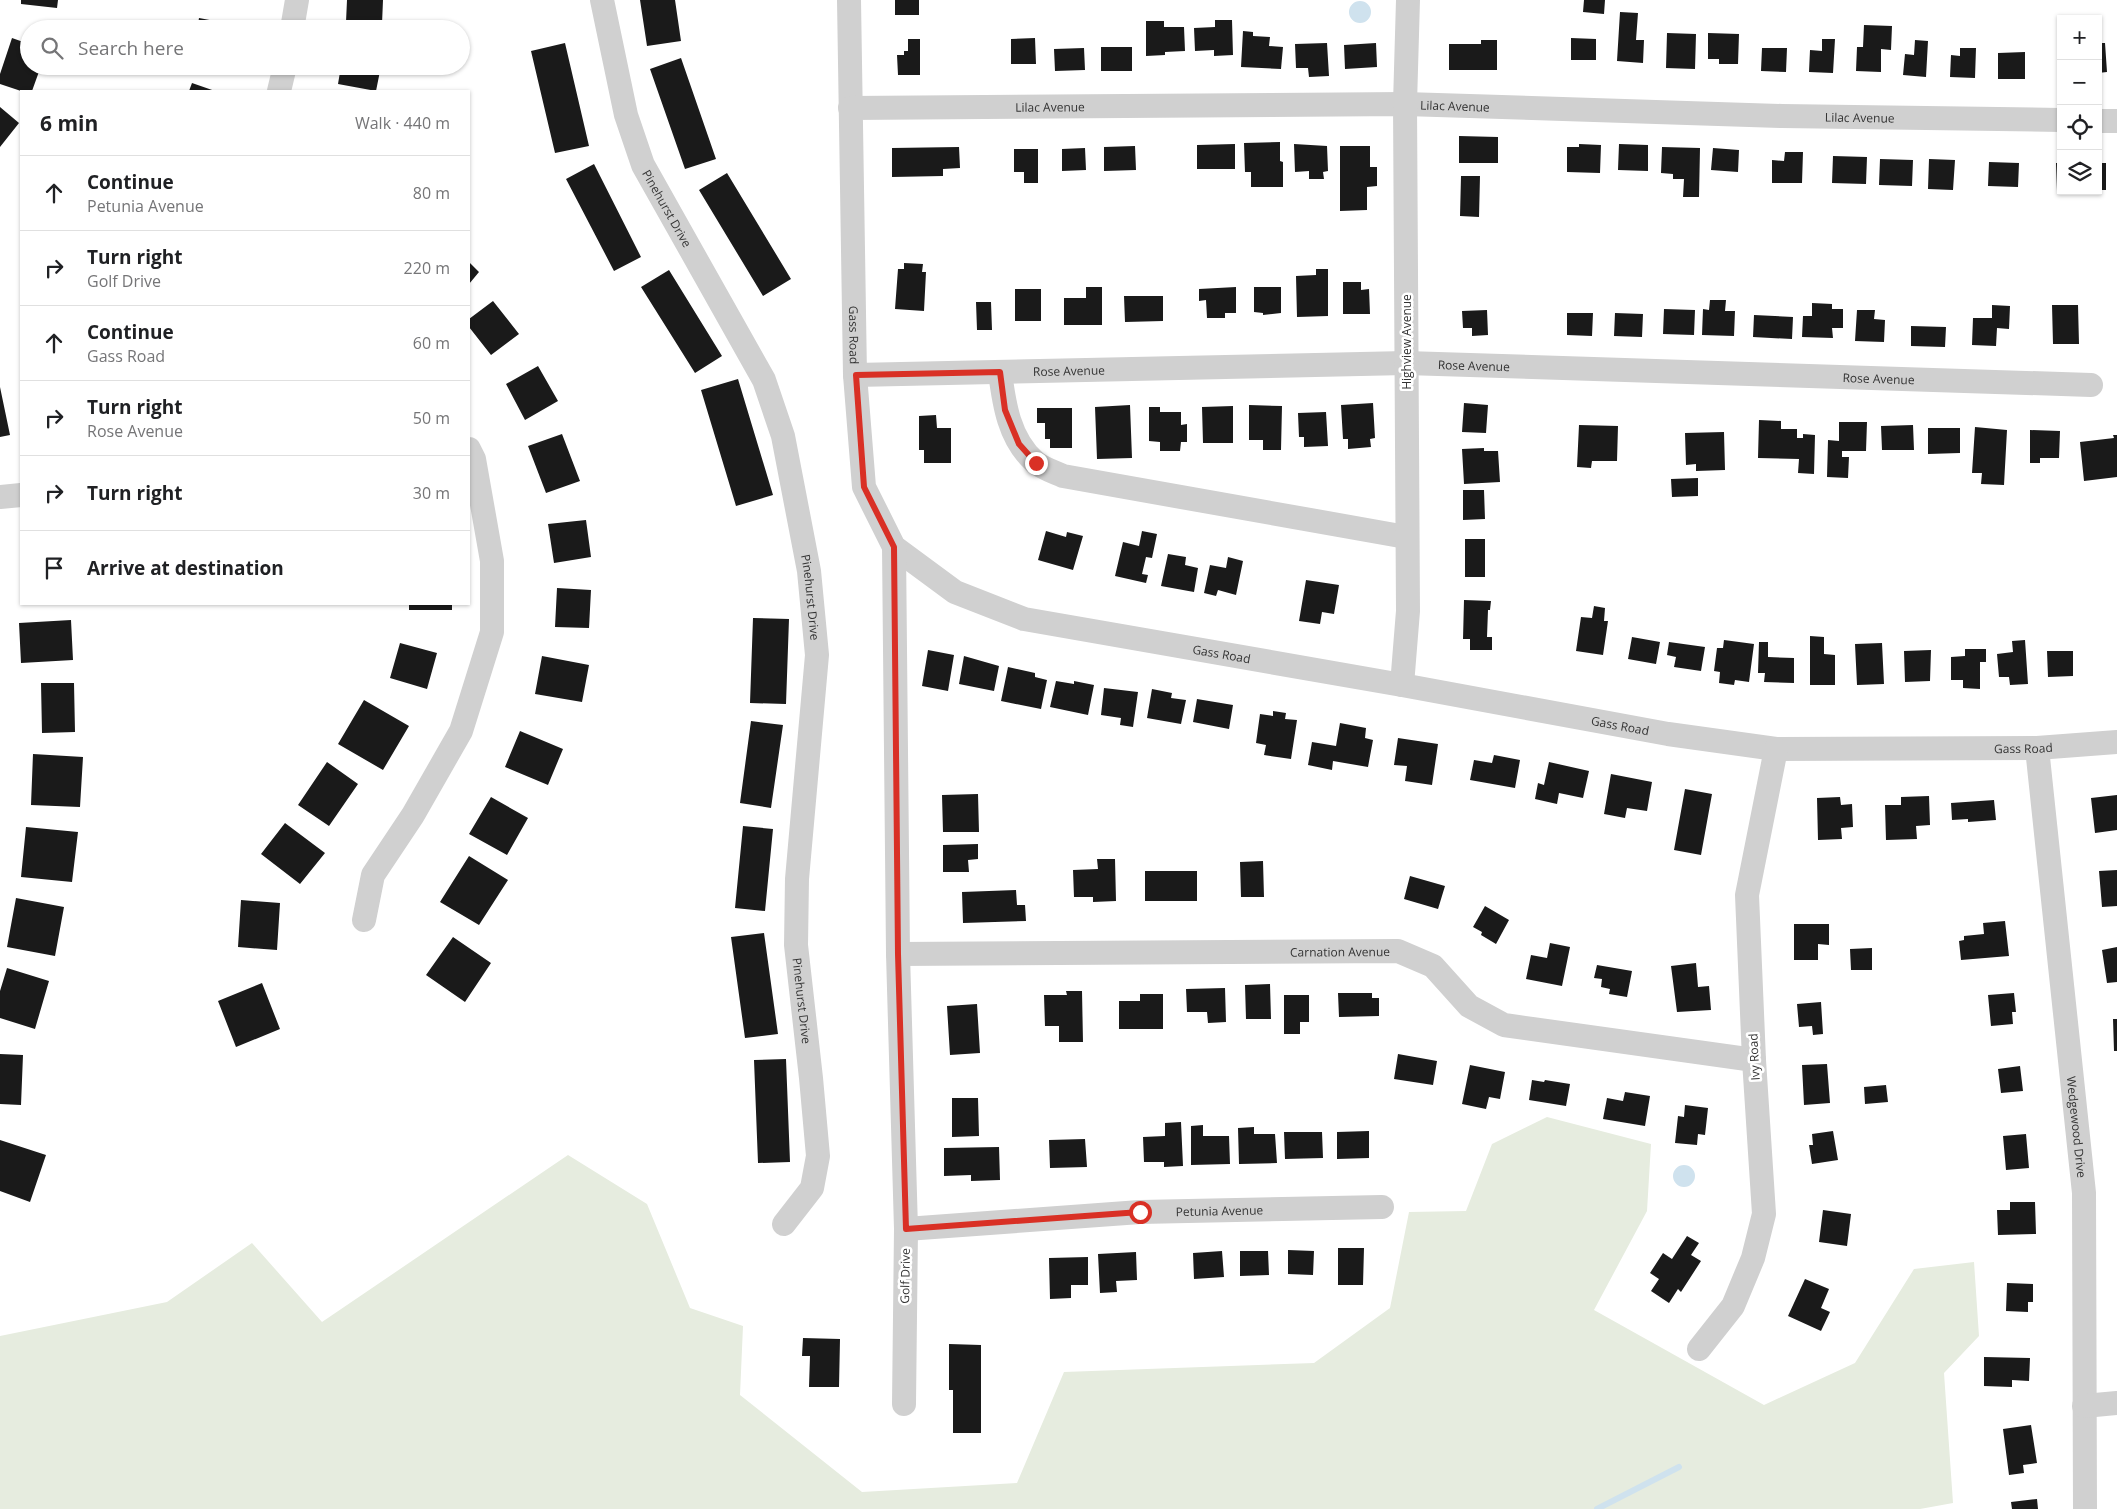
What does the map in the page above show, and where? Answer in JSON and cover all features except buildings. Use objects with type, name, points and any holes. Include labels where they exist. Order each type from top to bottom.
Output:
[{"type":"street","points":[[294,20],[297,0]]},
{"type":"street","name":"Pinehurst Drive","points":[[602,0],[626,116],[643,165],[764,380],[783,436],[809,571],[817,655],[797,879],[796,945],[812,1078],[818,1156],[812,1188],[784,1224]]},
{"type":"street","name":"Gass Road","points":[[849,0],[856,375],[864,487],[894,547],[956,592],[1024,618],[1668,734],[1776,749],[2037,748],[2117,742]]},
{"type":"street","name":"Highview Avenue","points":[[1402,685],[1408,611],[1406,537],[1405,104],[1408,0]]},
{"type":"street","points":[[279,90],[283,75]]},
{"type":"street","name":"Lilac Avenue","points":[[850,108],[1405,104],[1792,116],[2057,120]]},
{"type":"street","points":[[2102,121],[2117,121]]},
{"type":"street","name":"Rose Avenue","points":[[856,375],[1406,363],[2091,385]]},
{"type":"street","points":[[1000,372],[1005,410],[1019,444],[1036,463],[1063,476],[1406,537]]},
{"type":"street","points":[[364,920],[373,875],[413,815],[461,731],[492,632],[492,561],[474,459],[470,451]]},
{"type":"street","points":[[0,497],[20,495]]},
{"type":"street","name":"Golf Drive","points":[[894,547],[898,954],[906,1229],[904,1404]]},
{"type":"street","name":"Wedgewood Drive","points":[[2037,748],[2084,1193],[2085,1509]]},
{"type":"street","name":"Ivy Road","points":[[1699,1350],[1733,1306],[1752,1258],[1764,1214],[1754,1060],[1747,895],[1776,749]]},
{"type":"street","name":"Carnation Avenue","points":[[898,954],[1398,951],[1433,966],[1469,1006],[1504,1025],[1754,1060]]},
{"type":"street","name":"Petunia Avenue","points":[[906,1229],[1140,1212],[1382,1207]]},
{"type":"street","points":[[2084,1406],[2117,1403]]},
{"type":"shaded area","points":[[1547,1117],[1651,1144],[1647,1211],[1594,1310],[1764,1405],[1855,1363],[1914,1269],[1974,1262],[1979,1336],[1944,1373],[1953,1503],[1920,1509],[0,1509],[0,1336],[167,1302],[252,1243],[322,1322],[568,1155],[647,1204],[690,1308],[743,1326],[740,1395],[862,1492],[1017,1483],[1064,1372],[1314,1363],[1390,1308],[1409,1212],[1466,1211],[1492,1144]]},
{"type":"water","points":[[1360,1],[1368,4],[1371,12],[1368,20],[1360,23],[1352,20],[1349,12],[1352,4]]},
{"type":"water","points":[[1684,1165],[1692,1168],[1695,1176],[1692,1184],[1684,1187],[1676,1184],[1673,1176],[1676,1168]]},
{"type":"waterway","points":[[1597,1509],[1679,1467]]},
{"type":"route","points":[[1036,463],[1019,444],[1005,410],[1000,372],[856,375],[864,487],[894,547],[898,954],[906,1229],[1140,1212]]}]
